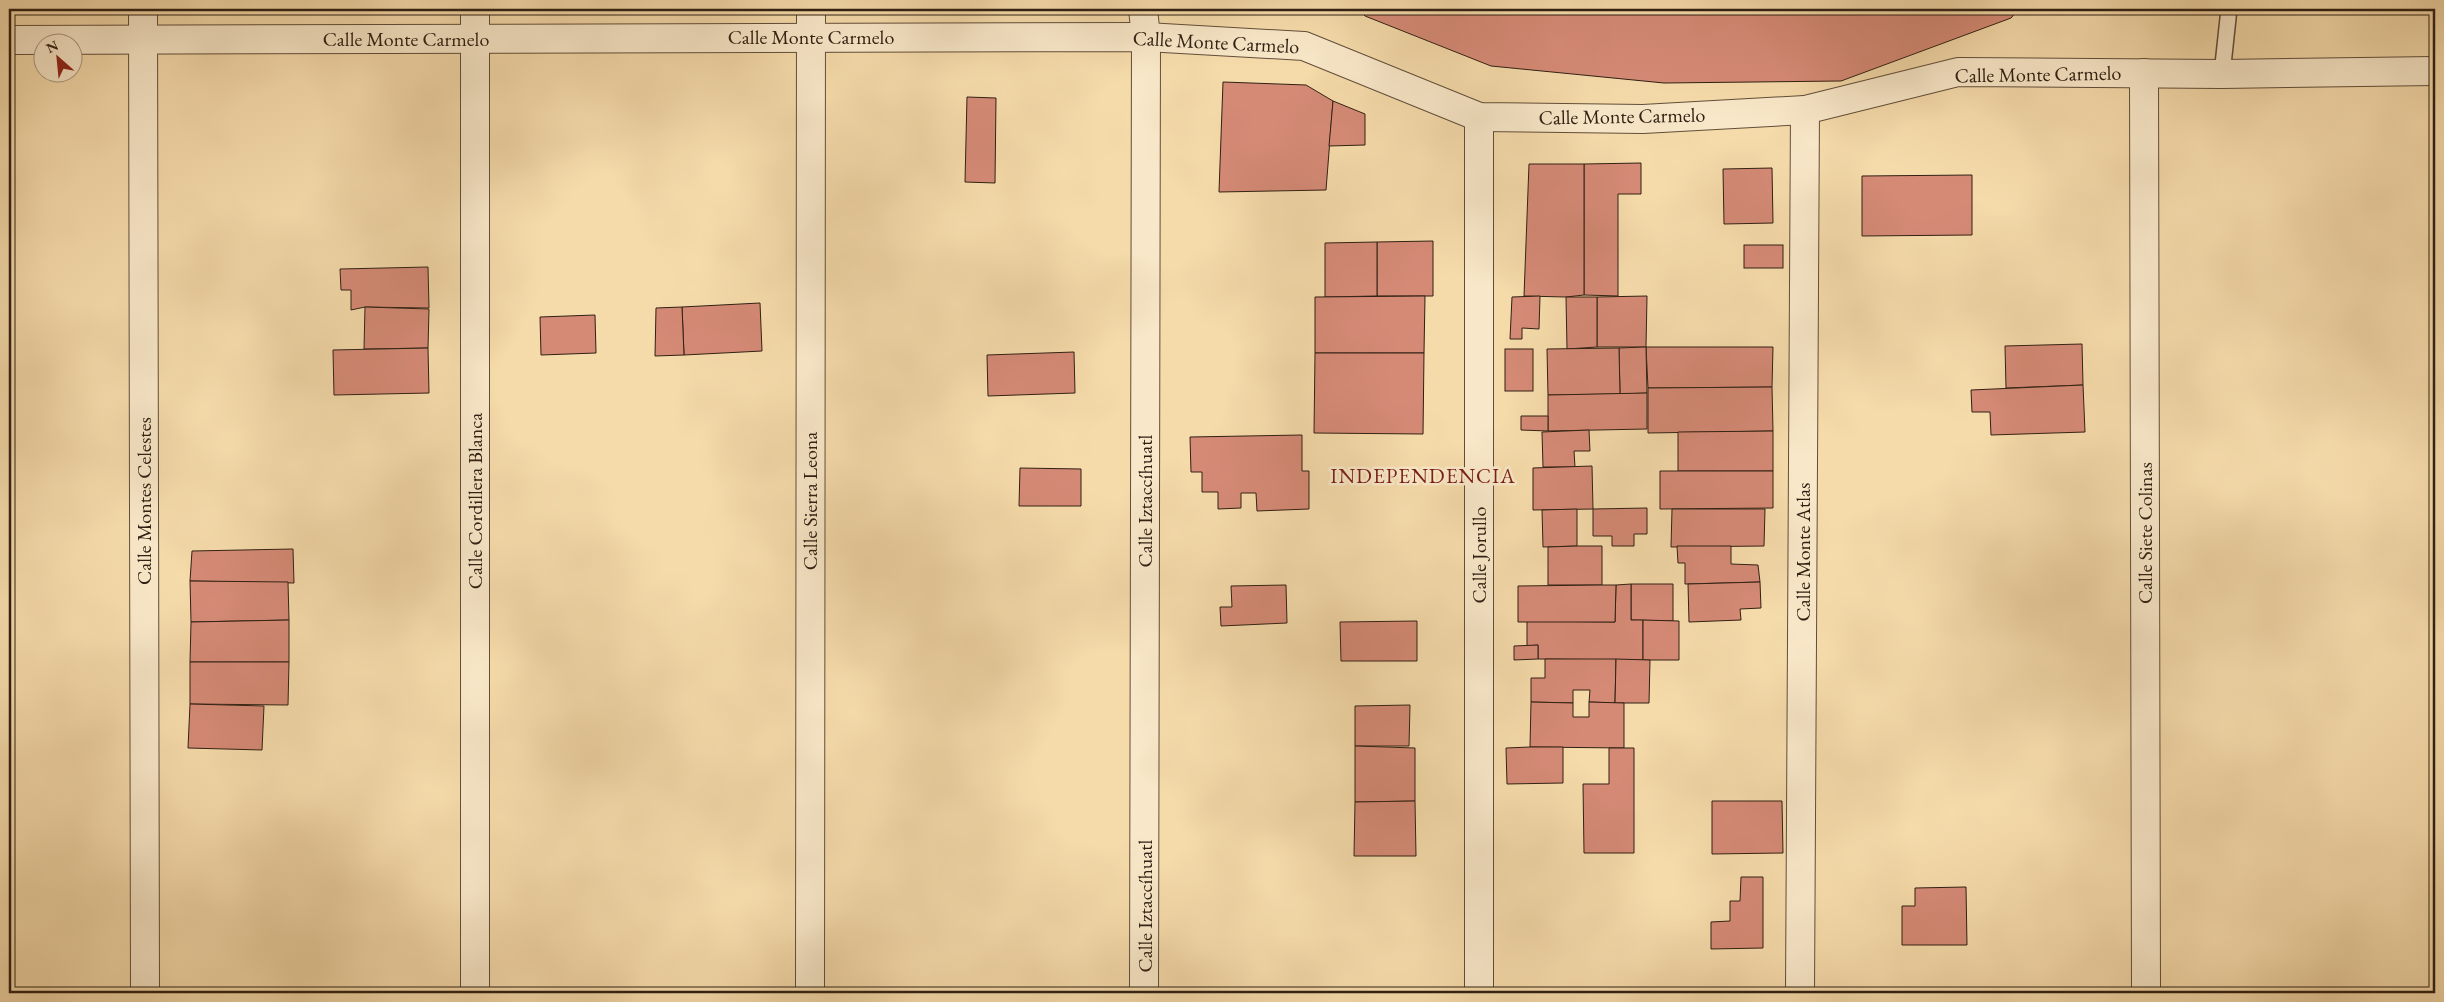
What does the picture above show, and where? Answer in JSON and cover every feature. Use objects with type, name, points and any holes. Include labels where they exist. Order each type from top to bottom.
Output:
[{"type":"street","name":"Calle Montes Celestes","points":[[143,9],[145,993]]},
{"type":"street","name":"Calle Cordillera Blanca","points":[[475,9],[475,993]]},
{"type":"street","name":"Calle Sierra Leona","points":[[810,993],[811,9]]},
{"type":"street","name":"Calle Iztaccíhuatl","points":[[1143,9],[1146,37],[1144,993]]},
{"type":"street","name":"Calle Monte Carmelo","points":[[9,40],[1146,37],[1304,46],[1479,117],[1643,119],[1806,110],[1958,72],[2222,74],[2435,71]]},
{"type":"street","name":"Calle Siete Colinas","points":[[2144,73],[2146,993]]},
{"type":"street","name":"Calle Monte Atlas","points":[[1800,993],[1806,110]]},
{"type":"street","name":"Calle Jorullo","points":[[1479,117],[1479,993]]},
{"type":"lane","points":[[2222,74],[2229,9]]},
{"type":"building","points":[[1358,9],[2019,9],[2011,18],[1841,81],[1664,83],[1491,66],[1365,16]]},
{"type":"building","points":[[1223,82],[1306,85],[1333,101],[1326,190],[1219,192]]},
{"type":"building","points":[[967,97],[996,98],[995,183],[965,182]]},
{"type":"building","points":[[1333,101],[1365,114],[1365,145],[1329,146]]},
{"type":"building","points":[[1641,163],[1641,194],[1618,194],[1618,296],[1584,295],[1584,164]]},
{"type":"building","points":[[1529,164],[1584,164],[1584,295],[1566,297],[1524,296]]},
{"type":"building","points":[[1772,168],[1773,223],[1724,224],[1723,169]]},
{"type":"building","points":[[1972,175],[1972,235],[1862,236],[1862,176]]},
{"type":"building","points":[[1433,241],[1433,296],[1377,296],[1377,242]]},
{"type":"building","points":[[1377,242],[1377,296],[1325,297],[1325,243]]},
{"type":"building","points":[[1744,245],[1783,245],[1783,268],[1744,268]]},
{"type":"building","points":[[428,267],[429,308],[365,307],[351,310],[351,290],[341,290],[340,269]]},
{"type":"building","points":[[1425,296],[1424,353],[1315,353],[1315,297]]},
{"type":"building","points":[[1540,296],[1539,329],[1522,328],[1522,339],[1510,339],[1512,297]]},
{"type":"building","points":[[1647,296],[1646,347],[1597,347],[1597,297]]},
{"type":"building","points":[[1566,297],[1597,297],[1597,347],[1567,349]]},
{"type":"building","points":[[760,303],[762,351],[684,355],[682,307]]},
{"type":"building","points":[[365,307],[429,309],[428,348],[364,349]]},
{"type":"building","points":[[682,307],[684,355],[655,356],[656,308]]},
{"type":"building","points":[[595,315],[596,353],[541,355],[540,317]]},
{"type":"building","points":[[2082,344],[2083,385],[2006,388],[2005,346]]},
{"type":"building","points":[[1646,347],[1773,347],[1772,387],[1648,388]]},
{"type":"building","points":[[1646,347],[1647,393],[1620,394],[1619,348]]},
{"type":"building","points":[[428,348],[429,393],[334,395],[333,350]]},
{"type":"building","points":[[1619,348],[1620,394],[1548,395],[1547,349]]},
{"type":"building","points":[[1505,349],[1533,349],[1533,391],[1505,391]]},
{"type":"building","points":[[1074,352],[1075,393],[988,396],[987,355]]},
{"type":"building","points":[[1315,353],[1424,353],[1423,434],[1314,433]]},
{"type":"building","points":[[2083,385],[2085,432],[1991,435],[1990,412],[1972,412],[1971,390]]},
{"type":"building","points":[[1772,387],[1773,431],[1648,433],[1648,388]]},
{"type":"building","points":[[1647,393],[1647,429],[1548,431],[1548,395]]},
{"type":"building","points":[[1521,416],[1548,416],[1548,431],[1521,430]]},
{"type":"building","points":[[1589,430],[1590,451],[1574,451],[1575,467],[1543,467],[1542,432]]},
{"type":"building","points":[[1773,431],[1773,471],[1678,471],[1678,432]]},
{"type":"building","points":[[1302,435],[1302,471],[1309,471],[1309,509],[1257,511],[1256,493],[1241,493],[1241,508],[1218,509],[1218,492],[1202,492],[1202,472],[1191,472],[1190,437]]},
{"type":"building","points":[[1592,466],[1593,509],[1533,510],[1533,468]]},
{"type":"building","points":[[1020,468],[1081,469],[1081,506],[1019,506]]},
{"type":"building","points":[[1660,471],[1773,471],[1773,508],[1660,509]]},
{"type":"building","points":[[1647,508],[1647,534],[1634,534],[1634,546],[1612,546],[1612,536],[1593,536],[1593,509]]},
{"type":"building","points":[[1577,509],[1577,546],[1543,547],[1542,510]]},
{"type":"building","points":[[1672,509],[1765,509],[1764,546],[1671,547]]},
{"type":"building","points":[[1602,546],[1602,585],[1548,585],[1548,547]]},
{"type":"building","points":[[1677,546],[1731,546],[1731,564],[1758,565],[1760,582],[1685,584],[1685,563],[1678,563]]},
{"type":"building","points":[[293,549],[294,583],[190,581],[192,551]]},
{"type":"building","points":[[190,581],[288,582],[289,620],[191,622]]},
{"type":"building","points":[[1760,582],[1761,608],[1740,609],[1741,620],[1689,622],[1688,584]]},
{"type":"building","points":[[1631,584],[1673,584],[1673,621],[1631,620]]},
{"type":"building","points":[[1631,584],[1631,620],[1643,620],[1643,660],[1538,659],[1538,645],[1527,646],[1527,621],[1615,622],[1616,585]]},
{"type":"building","points":[[1286,585],[1287,623],[1221,626],[1220,607],[1232,607],[1231,586]]},
{"type":"building","points":[[1616,585],[1615,622],[1518,622],[1518,586]]},
{"type":"building","points":[[289,620],[289,662],[190,662],[191,622]]},
{"type":"building","points":[[1643,620],[1679,621],[1679,660],[1643,660]]},
{"type":"building","points":[[1417,621],[1417,661],[1341,661],[1340,622]]},
{"type":"building","points":[[1538,645],[1538,659],[1514,660],[1514,646]]},
{"type":"building","points":[[1545,659],[1616,659],[1615,703],[1589,702],[1590,690],[1573,690],[1573,703],[1531,702],[1531,678],[1545,678]]},
{"type":"building","points":[[1616,659],[1650,660],[1649,703],[1615,703]]},
{"type":"building","points":[[190,662],[289,662],[288,705],[190,704]]},
{"type":"building","points":[[1531,702],[1573,703],[1573,717],[1589,717],[1589,702],[1624,703],[1624,748],[1530,747]]},
{"type":"building","points":[[190,704],[264,706],[262,750],[188,748]]},
{"type":"building","points":[[1410,705],[1409,746],[1355,746],[1355,706]]},
{"type":"building","points":[[1355,746],[1415,748],[1415,801],[1355,802]]},
{"type":"building","points":[[1563,747],[1563,783],[1507,784],[1506,748]]},
{"type":"building","points":[[1609,748],[1634,748],[1634,853],[1584,853],[1583,784],[1609,784]]},
{"type":"building","points":[[1415,801],[1416,856],[1354,856],[1355,802]]},
{"type":"building","points":[[1712,801],[1782,801],[1783,853],[1712,854]]},
{"type":"building","points":[[1741,877],[1763,877],[1763,948],[1711,949],[1711,922],[1730,921],[1730,901],[1740,901]]},
{"type":"building","points":[[1966,887],[1967,945],[1902,945],[1902,906],[1915,906],[1915,888]]},
{"type":"district","name":"INDEPENDENCIA","points":[[1423,475]]}]
